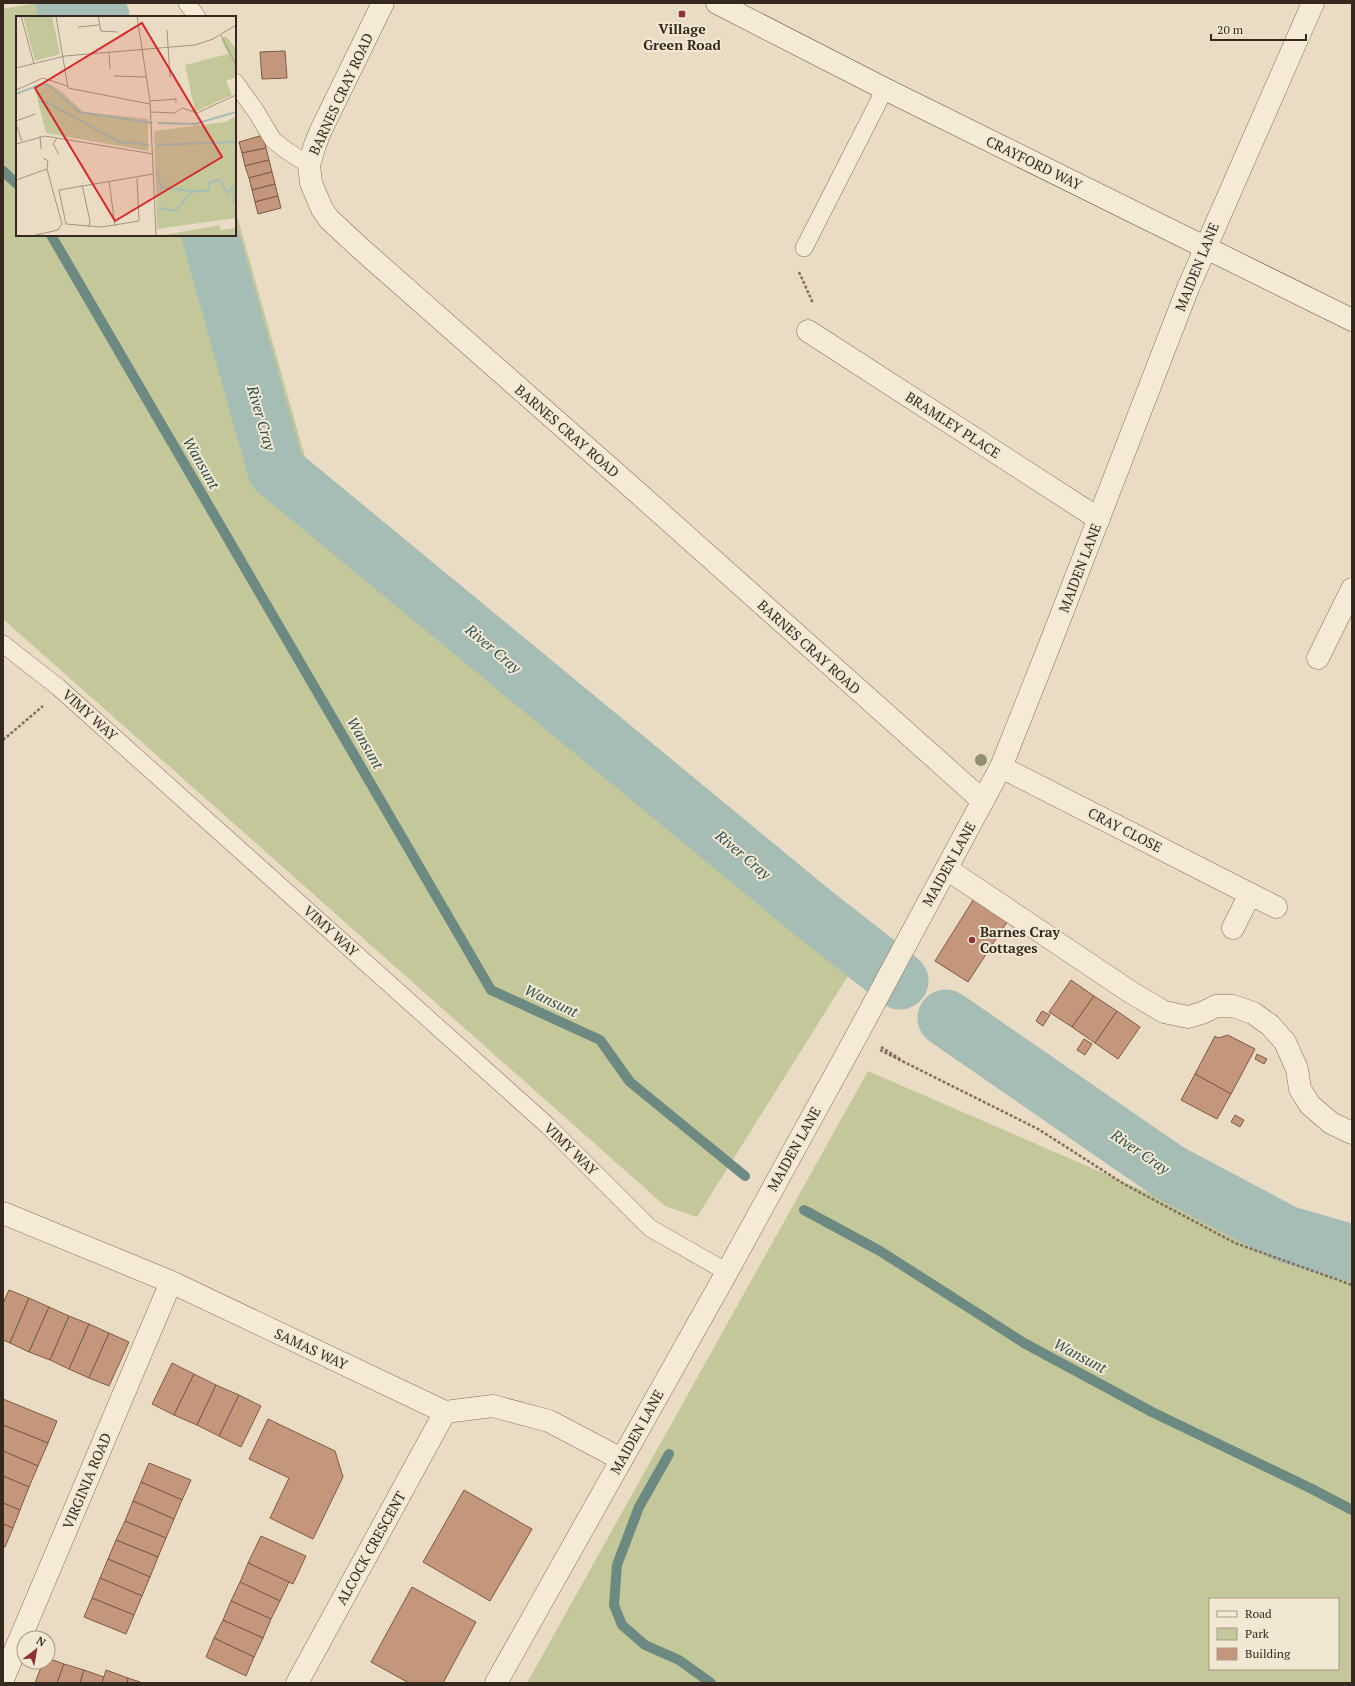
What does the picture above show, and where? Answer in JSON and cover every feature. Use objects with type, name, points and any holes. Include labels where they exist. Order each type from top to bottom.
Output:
[{"type":"street","name":"BARNES CRAY ROAD","points":[[383,3],[321,130],[309,165],[311,184],[319,203],[329,219],[983,801]]},
{"type":"street","name":"CRAYFORD WAY","points":[[717,3],[885,89],[1352,320]]},
{"type":"street","name":"MAIDEN LANE","points":[[496,1683],[727,1272],[947,869],[1000,767],[1099,519],[1204,248],[1313,3]]},
{"type":"street","name":"BRAMLEY PLACE","points":[[808,331],[1099,519]]},
{"type":"street","points":[[1318,658],[1352,589]]},
{"type":"street","name":"CRAY CLOSE","points":[[1000,767],[1276,907]]},
{"type":"street","points":[[947,869],[1129,991],[1164,1012],[1188,1017],[1202,1013],[1216,1006],[1232,1006],[1253,1012],[1270,1025],[1285,1042],[1296,1069],[1300,1089],[1310,1105],[1331,1123],[1352,1133]]},
{"type":"street","points":[[1233,928],[1250,894]]},
{"type":"street","name":"SAMAS WAY","points":[[3,1213],[171,1282],[445,1412]]},
{"type":"street","name":"VIRGINIA ROAD","points":[[3,1679],[171,1282]]},
{"type":"street","points":[[445,1412],[492,1406],[549,1421],[621,1460]]},
{"type":"street","name":"ALCOCK CRESCENT","points":[[297,1683],[445,1412]]},
{"type":"lane","points":[[187,3],[196,16]]},
{"type":"lane","points":[[236,83],[257,113],[273,140],[309,165]]},
{"type":"lane","points":[[804,248],[885,89]]},
{"type":"lane","name":"VIMY WAY","points":[[3,644],[58,686],[548,1126],[650,1228],[727,1272]]},
{"type":"path","points":[[804,248],[799,273],[812,301],[808,331]]},
{"type":"path","points":[[878,1045],[880,1051],[1038,1129],[1124,1184],[1235,1243],[1352,1285]]},
{"type":"green space","points":[[37,3],[100,3],[120,16],[16,16],[16,236],[236,236],[236,213],[316,496],[878,928],[697,1217],[665,1206],[3,619],[3,9]]},
{"type":"green space","points":[[868,1071],[1352,1281],[1352,1683],[527,1683]]},
{"type":"building","points":[[285,51],[287,78],[262,79],[260,52]]},
{"type":"building","points":[[263,135],[266,148],[242,153],[239,142]]},
{"type":"building","points":[[266,148],[269,160],[245,166],[242,153]]},
{"type":"building","points":[[269,160],[272,172],[249,178],[245,166]]},
{"type":"building","points":[[272,172],[275,184],[252,190],[249,178]]},
{"type":"building","points":[[275,184],[278,196],[255,202],[252,190]]},
{"type":"building","points":[[278,196],[281,208],[258,214],[255,202]]},
{"type":"building","name":"Barnes Cray Cottages","points":[[975,897],[1009,919],[968,982],[935,961]]},
{"type":"building","points":[[1071,980],[1094,996],[1072,1027],[1049,1012]]},
{"type":"building","points":[[1094,996],[1117,1011],[1095,1043],[1072,1027]]},
{"type":"building","points":[[1042,1011],[1050,1015],[1043,1026],[1036,1021]]},
{"type":"building","points":[[1117,1011],[1140,1027],[1118,1059],[1095,1043]]},
{"type":"building","points":[[1228,1035],[1255,1049],[1231,1094],[1195,1074],[1215,1036],[1218,1038]]},
{"type":"building","points":[[1084,1039],[1092,1044],[1085,1055],[1077,1050]]},
{"type":"building","points":[[1257,1054],[1267,1059],[1264,1064],[1255,1059]]},
{"type":"building","points":[[1195,1074],[1231,1094],[1217,1119],[1181,1100]]},
{"type":"building","points":[[1235,1115],[1244,1120],[1240,1127],[1231,1122]]},
{"type":"building","points":[[9,1290],[29,1298],[10,1343],[3,1340],[3,1303]]},
{"type":"building","points":[[29,1298],[49,1307],[29,1352],[10,1343]]},
{"type":"building","points":[[49,1307],[69,1316],[50,1360],[29,1352]]},
{"type":"building","points":[[69,1316],[89,1324],[69,1369],[50,1360]]},
{"type":"building","points":[[89,1324],[109,1333],[89,1378],[69,1369]]},
{"type":"building","points":[[109,1333],[129,1342],[109,1386],[89,1378]]},
{"type":"building","points":[[172,1363],[194,1374],[174,1415],[152,1404]]},
{"type":"building","points":[[194,1374],[216,1385],[197,1425],[174,1415]]},
{"type":"building","points":[[216,1385],[239,1395],[219,1436],[197,1425]]},
{"type":"building","points":[[239,1395],[261,1406],[241,1447],[219,1436]]},
{"type":"building","points":[[3,1399],[57,1421],[48,1443],[3,1425]]},
{"type":"building","points":[[268,1419],[335,1451],[343,1477],[313,1539],[270,1518],[289,1478],[249,1459]]},
{"type":"building","points":[[3,1425],[48,1443],[38,1466],[3,1451]]},
{"type":"building","points":[[3,1451],[38,1466],[29,1487],[3,1476]]},
{"type":"building","points":[[149,1463],[191,1480],[182,1500],[141,1482]]},
{"type":"building","points":[[3,1476],[29,1487],[20,1510],[3,1503]]},
{"type":"building","points":[[141,1482],[182,1500],[174,1519],[133,1501]]},
{"type":"building","points":[[464,1490],[532,1529],[490,1601],[423,1562]]},
{"type":"building","points":[[133,1501],[174,1519],[166,1538],[125,1521]]},
{"type":"building","points":[[3,1503],[20,1510],[13,1528],[3,1524]]},
{"type":"building","points":[[125,1521],[166,1538],[158,1557],[116,1540]]},
{"type":"building","points":[[3,1524],[13,1528],[5,1547],[3,1546]]},
{"type":"building","points":[[261,1536],[306,1556],[293,1584],[248,1563]]},
{"type":"building","points":[[116,1540],[158,1557],[150,1577],[108,1559]]},
{"type":"building","points":[[108,1559],[150,1577],[142,1596],[100,1578]]},
{"type":"building","points":[[248,1563],[289,1582],[280,1601],[240,1582]]},
{"type":"building","points":[[100,1578],[142,1596],[134,1615],[92,1598]]},
{"type":"building","points":[[240,1582],[280,1601],[271,1619],[231,1601]]},
{"type":"building","points":[[412,1587],[476,1622],[443,1683],[409,1683],[371,1662]]},
{"type":"building","points":[[92,1598],[134,1615],[126,1634],[84,1617]]},
{"type":"building","points":[[231,1601],[271,1619],[263,1638],[223,1620]]},
{"type":"building","points":[[223,1620],[263,1638],[254,1657],[214,1638]]},
{"type":"building","points":[[214,1638],[254,1657],[246,1676],[206,1657]]},
{"type":"building","points":[[56,1661],[64,1664],[57,1683],[35,1683],[40,1670],[56,1670]]},
{"type":"building","points":[[64,1664],[84,1670],[80,1683],[57,1683]]},
{"type":"building","points":[[84,1670],[104,1677],[102,1683],[80,1683]]},
{"type":"building","points":[[106,1670],[128,1678],[127,1683],[102,1683]]},
{"type":"building","points":[[128,1678],[143,1683],[127,1683]]},
{"type":"waterway","name":"River Cray","points":[[64,3],[89,8],[100,16]]},
{"type":"waterway","name":"Wansunt","points":[[3,171],[16,183]]},
{"type":"waterway","name":"Wansunt","points":[[52,236],[491,990],[600,1040],[630,1082],[745,1176]]},
{"type":"waterway","name":"River Cray","points":[[210,236],[276,470],[812,912],[900,981]]},
{"type":"waterway","name":"River Cray","points":[[946,1018],[1169,1172],[1286,1234],[1352,1253]]},
{"type":"waterway","name":"Wansunt","points":[[804,1210],[880,1251],[1024,1343],[1152,1412],[1312,1489],[1352,1510]]},
{"type":"waterway","points":[[669,1454],[639,1507],[617,1565],[614,1605],[622,1625],[645,1645],[679,1660],[711,1683]]},
{"type":"place","name":"Village Green Road","points":[[682,14]]},
{"type":"place","name":"Barnes Cray Cottages","points":[[972,940]]}]
